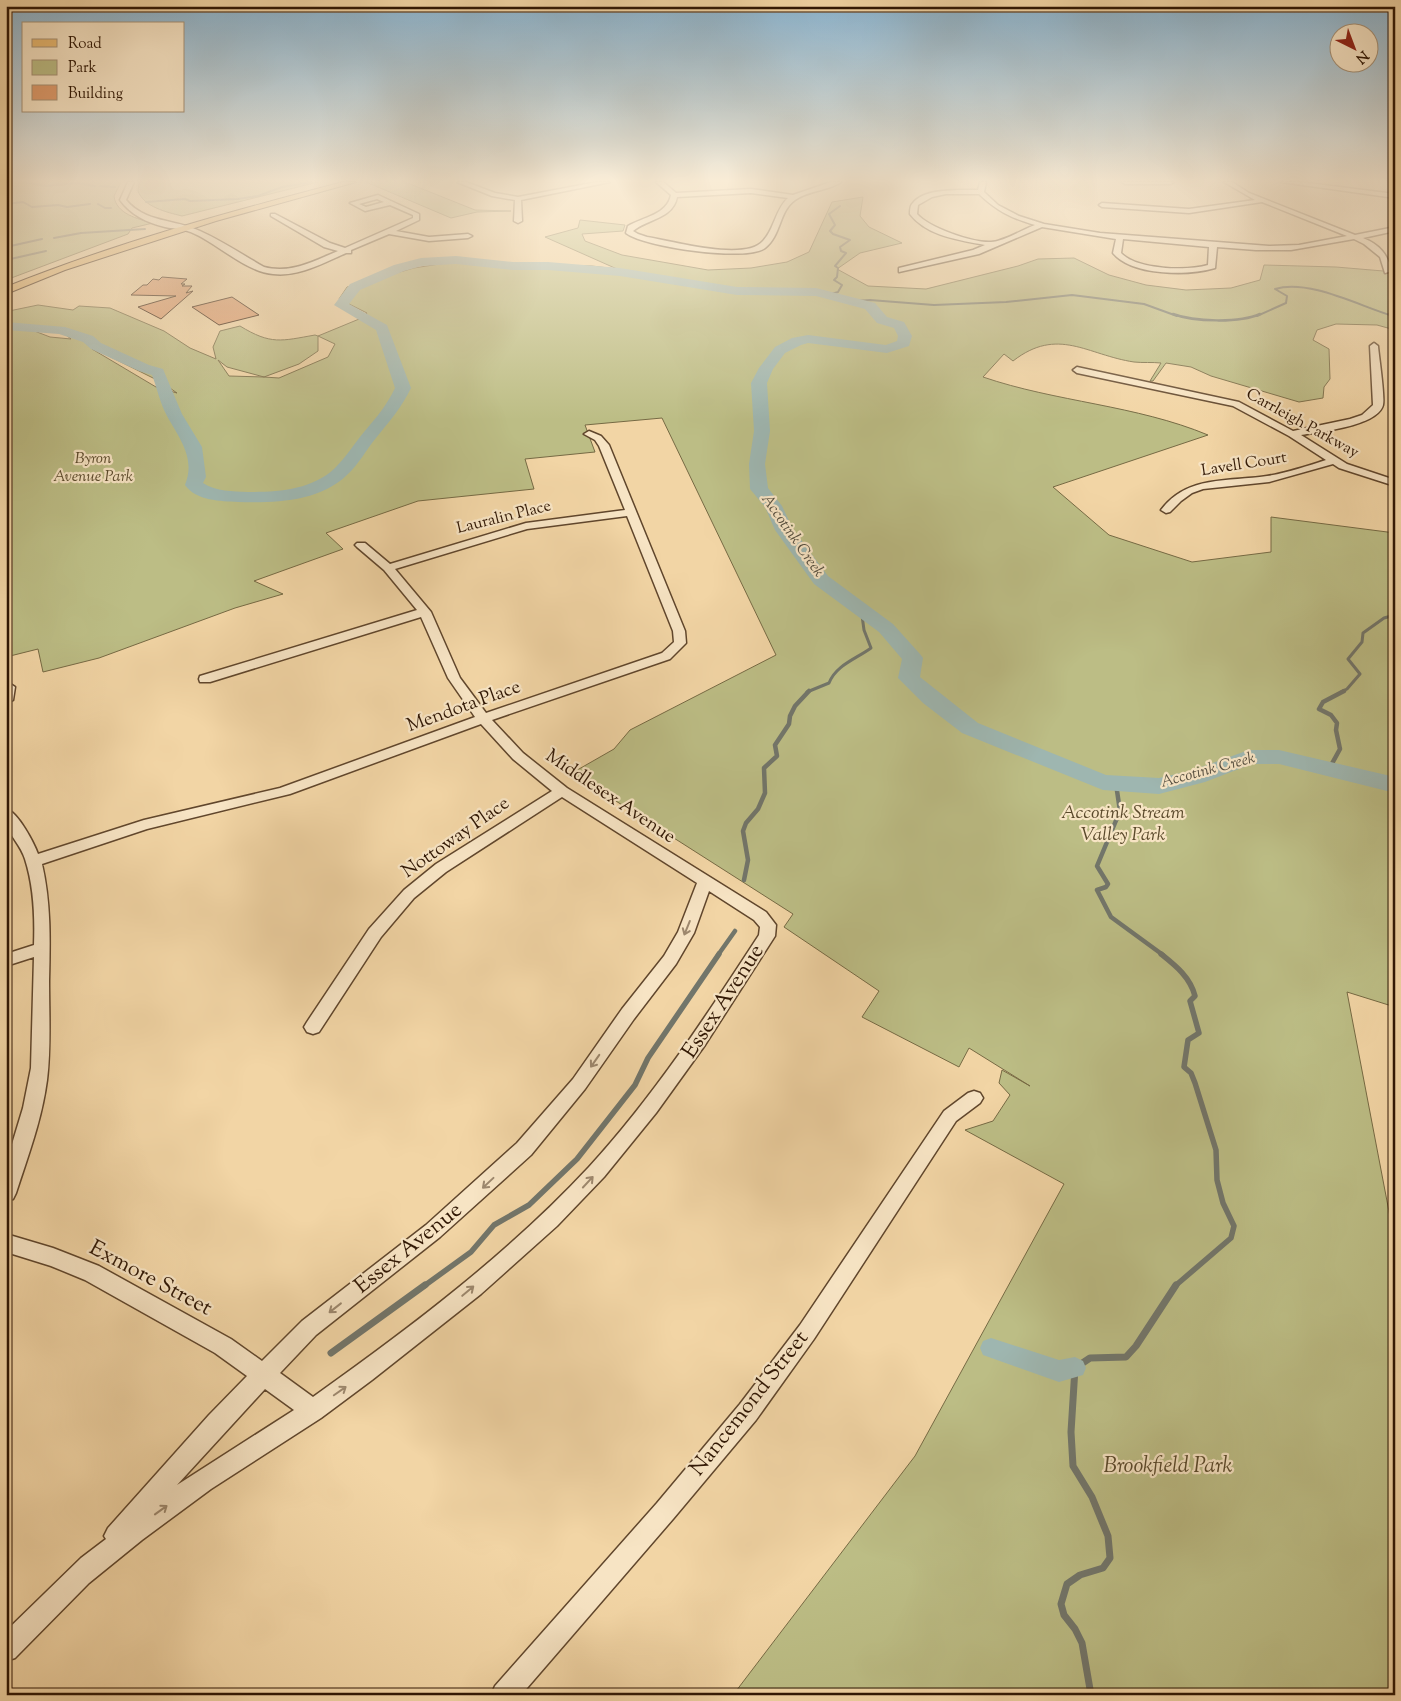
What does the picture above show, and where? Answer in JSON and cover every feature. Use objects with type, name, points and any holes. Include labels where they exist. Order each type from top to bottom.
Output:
[{"type":"main road","points":[[6,284],[67,261]]},
{"type":"main road","points":[[6,291],[83,261]]},
{"type":"street","points":[[248,261],[261,269],[274,272],[300,270],[322,261]]},
{"type":"street","points":[[902,270],[939,261]]},
{"type":"street","points":[[1127,261],[1143,266],[1177,270],[1196,270],[1212,266],[1212,261]]},
{"type":"street","points":[[1385,261],[1388,271]]},
{"type":"street","points":[[1292,434],[1358,420],[1374,414],[1378,405],[1374,346]]},
{"type":"street","name":"Carrleigh Parkway","points":[[1077,370],[1228,402],[1253,412],[1292,434],[1333,461],[1359,473],[1395,483]]},
{"type":"street","name":"Mendota Place","points":[[34,861],[144,826],[285,791],[483,719],[666,656],[678,646],[681,638],[679,630],[604,445],[598,438],[589,434]]},
{"type":"street","name":"Lavell Court","points":[[1166,510],[1182,494],[1198,487],[1215,483],[1271,479],[1333,461]]},
{"type":"street","name":"Lauralin Place","points":[[388,568],[526,526],[630,512]]},
{"type":"street","name":"Middlesex Avenue","points":[[361,545],[388,568],[425,612],[454,678],[483,719],[518,756],[562,791],[705,882]]},
{"type":"street","points":[[205,679],[425,612]]},
{"type":"street","points":[[6,700],[9,687]]},
{"type":"street","name":"Nottoway Place","points":[[313,1027],[375,933],[409,894],[441,868],[562,791]]},
{"type":"street","points":[[6,814],[34,861],[41,899],[42,950],[41,1048],[38,1080],[32,1108],[6,1193]]},
{"type":"street","name":"Essex Avenue","points":[[6,1649],[82,1574],[217,1423],[309,1328],[476,1194],[524,1149],[558,1112],[628,1014],[670,960],[686,933],[705,882],[767,922],[768,936],[705,1034],[656,1103],[611,1157],[568,1203],[515,1252],[443,1312],[350,1384],[189,1490],[82,1574]]},
{"type":"street","points":[[6,960],[42,950]]},
{"type":"street","name":"Nancemond Street","points":[[504,1695],[748,1412],[807,1332],[950,1116],[974,1098]]},
{"type":"street","name":"Exmore Street","points":[[6,1243],[53,1257],[92,1273],[223,1346],[312,1410]]},
{"type":"green space","points":[[6,261],[55,261],[6,280]]},
{"type":"green space","name":"Accotink Stream Valley Park","points":[[600,261],[659,261],[708,270],[751,268],[787,262],[848,261],[837,269],[868,286],[926,289],[1031,261],[1081,261],[1109,275],[1146,285],[1186,290],[1231,288],[1260,280],[1264,265],[1336,267],[1395,272],[1395,330],[1377,325],[1336,324],[1317,330],[1313,340],[1329,349],[1330,379],[1324,387],[1323,398],[1299,402],[1211,376],[1191,367],[1166,363],[1153,381],[1150,381],[1161,363],[1117,359],[1087,349],[1059,344],[1044,345],[1029,351],[1013,361],[1004,354],[983,377],[1039,392],[1153,417],[1208,435],[1053,487],[1109,535],[1192,562],[1271,552],[1271,517],[1395,533],[1395,1007],[1347,992],[1395,1243],[1395,1695],[733,1695],[915,1456],[1064,1184],[965,1130],[993,1121],[1010,1095],[999,1083],[1002,1070],[1030,1086],[969,1048],[959,1067],[862,1017],[879,991],[784,927],[793,914],[572,773],[614,749],[630,730],[776,655],[662,418],[585,425],[595,452],[525,459],[534,489],[418,501],[326,533],[343,549],[254,581],[283,594],[235,608],[99,658],[43,672],[38,649],[6,657],[6,382],[11,379],[6,378],[6,310],[38,305],[73,310],[79,306],[110,308],[164,331],[190,348],[216,359],[213,347],[220,331],[240,326],[260,336],[276,340],[318,336],[364,317],[367,313],[339,299],[347,287],[414,268],[452,262],[592,266],[617,269]],"holes":[[[24,327],[60,330],[71,339],[50,337]],[[318,336],[335,344],[328,357],[279,378],[264,377],[299,364],[318,351]],[[92,349],[161,382],[177,393],[156,387]],[[218,360],[227,367],[264,377],[229,376]]]},
{"type":"building","points":[[162,277],[187,279],[181,284],[185,284],[182,286],[192,286],[186,293],[193,291],[161,319],[138,307],[176,296],[131,295],[153,279],[159,280]]},
{"type":"building","points":[[232,297],[259,315],[219,325],[192,307]]},
{"type":"waterway","name":"Accotink Creek","points":[[6,326],[60,330],[88,339],[96,346],[144,368],[158,372],[174,414],[194,447],[197,477],[194,485],[200,489],[218,496],[267,497],[289,495],[310,490],[330,480],[342,471],[388,413],[403,388],[382,328],[341,305],[347,295],[355,287],[399,268],[421,262],[432,261]]},
{"type":"waterway","name":"Accotink Creek","points":[[469,261],[513,266],[548,266],[620,272],[737,291],[816,292],[870,306],[882,320],[899,325],[905,336],[904,343],[887,349],[808,339],[797,341],[780,350],[766,368],[759,383],[762,431],[757,464],[759,489],[773,506],[784,530],[821,580],[886,628],[913,658],[909,678],[931,698],[970,728],[1103,782],[1159,786],[1197,777],[1249,757],[1279,757],[1395,785]]},
{"type":"waterway","points":[[828,295],[838,292],[842,285],[834,280],[837,277],[838,268],[835,266],[839,261]]},
{"type":"waterway","points":[[1257,316],[1286,303],[1287,296],[1275,289],[1289,287],[1334,295],[1393,316]]},
{"type":"waterway","points":[[854,301],[870,300],[934,305],[1006,302],[1072,295],[1144,304],[1177,316]]},
{"type":"waterway","points":[[1173,314],[1204,320],[1241,319],[1260,314]]},
{"type":"waterway","points":[[1389,314],[1395,316]]},
{"type":"waterway","points":[[809,691],[829,683],[836,671],[871,648],[864,630],[861,608]]},
{"type":"waterway","points":[[1341,692],[1347,689],[1360,674],[1348,659],[1362,642],[1363,633],[1384,618],[1395,615]]},
{"type":"waterway","points":[[744,880],[748,860],[743,831],[746,823],[758,809],[765,793],[764,768],[777,756],[775,745],[789,724],[790,716],[795,706],[809,691]]},
{"type":"waterway","points":[[1329,769],[1340,749],[1336,730],[1337,723],[1331,715],[1319,709],[1323,702],[1344,691]]},
{"type":"waterway","points":[[1116,784],[1120,811],[1097,866],[1108,884],[1106,887],[1097,890],[1111,917],[1163,955]]},
{"type":"waterway","points":[[718,955],[735,931]]},
{"type":"waterway","points":[[424,1286],[471,1252],[494,1225],[529,1205],[577,1159],[635,1085],[648,1058],[719,954]]},
{"type":"waterway","points":[[1161,954],[1186,978],[1195,996],[1190,1001],[1199,1033],[1188,1040],[1184,1067],[1191,1073],[1195,1083],[1216,1150],[1217,1180],[1223,1203],[1234,1226],[1231,1238],[1176,1285]]},
{"type":"waterway","points":[[331,1353],[425,1285]]},
{"type":"waterway","points":[[1091,1695],[1082,1643],[1075,1629],[1064,1615],[1061,1604],[1067,1584],[1080,1575],[1103,1568],[1110,1558],[1108,1536],[1092,1497],[1073,1466],[1071,1432],[1075,1368],[1090,1358],[1126,1357],[1136,1346],[1176,1285]]},
{"type":"waterway","points":[[991,1348],[1059,1371],[1075,1368]]},
{"type":"park label","name":"Byron Avenue Park","points":[[93,468]]},
{"type":"park label","name":"Brookfield Park","points":[[1168,1467]]}]
